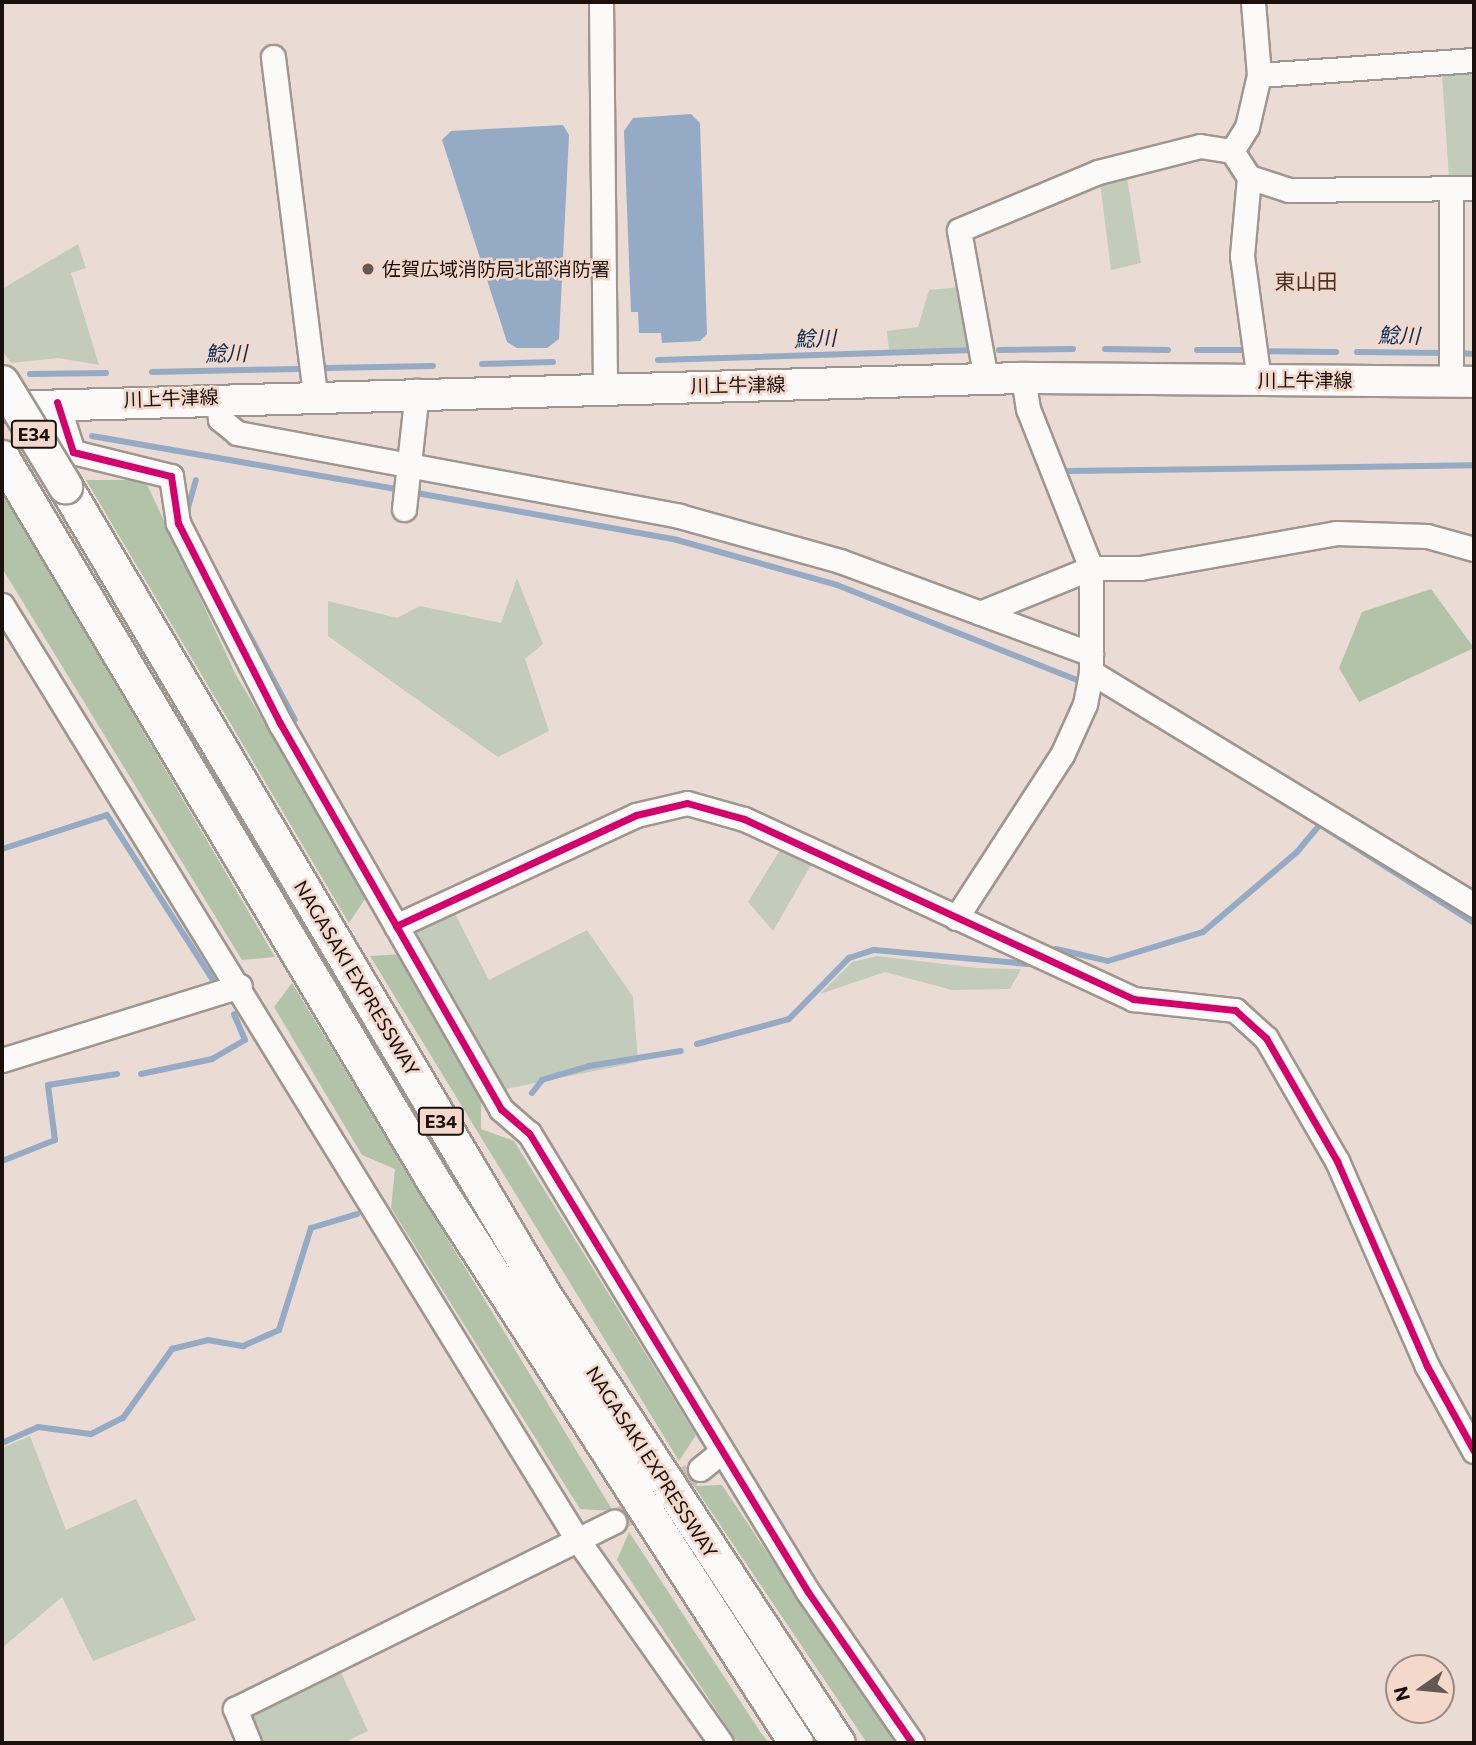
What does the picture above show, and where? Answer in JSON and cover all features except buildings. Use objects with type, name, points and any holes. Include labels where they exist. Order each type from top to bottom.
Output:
[{"type":"highway","name":"NAGASAKI EXPRESSWAY","points":[[2,382],[545,1296],[838,1743]]},
{"type":"highway","name":"NAGASAKI EXPRESSWAY","points":[[2,457],[435,1182],[796,1743]]},
{"type":"main road","name":"川上牛津線","points":[[2,407],[57,402],[417,391],[1023,378],[1463,382]]},
{"type":"street","points":[[601,2],[606,387]]},
{"type":"street","points":[[1232,151],[1247,127],[1259,75],[1253,2]]},
{"type":"street","points":[[273,57],[315,394]]},
{"type":"street","points":[[1259,75],[1474,60]]},
{"type":"street","points":[[986,379],[959,230],[1098,172],[1200,146],[1232,151],[1249,177],[1242,256],[1259,380]]},
{"type":"street","points":[[1249,177],[1289,190],[1463,189],[1463,382]]},
{"type":"street","points":[[956,918],[1062,755],[1085,704],[1091,663],[1091,568],[1023,378]]},
{"type":"street","points":[[404,509],[417,391]]},
{"type":"street","points":[[218,397],[220,419],[237,433],[409,469],[679,516],[840,561],[980,613],[1091,663],[1474,905]]},
{"type":"street","points":[[57,402],[73,452],[171,476],[177,523],[281,723],[501,1109],[529,1133],[720,1453],[912,1743]]},
{"type":"street","points":[[980,613],[1091,568],[1140,568],[1336,533],[1427,536],[1474,549]]},
{"type":"street","points":[[2,605],[240,986],[575,1536],[721,1743]]},
{"type":"street","points":[[396,926],[636,815],[687,803],[744,818],[1133,999],[1214,1005],[1251,1018],[1336,1161],[1427,1366],[1474,1451]]},
{"type":"street","points":[[2,1060],[240,986]]},
{"type":"street","points":[[700,1469],[720,1453]]},
{"type":"street","points":[[248,1743],[235,1709],[575,1536],[614,1522]]},
{"type":"green space","points":[[1474,72],[1474,178],[1449,179],[1442,74]]},
{"type":"green space","points":[[1126,172],[1141,263],[1111,270],[1100,182]]},
{"type":"green space","points":[[78,244],[86,268],[71,273],[99,365],[58,358],[11,363],[2,350],[2,289]]},
{"type":"green space","points":[[959,287],[975,347],[889,350],[887,331],[918,327],[929,290]]},
{"type":"green space","points":[[86,480],[145,480],[236,675],[367,896],[349,923]]},
{"type":"green space","points":[[2,490],[275,957],[242,960],[2,568]]},
{"type":"green space","points":[[517,578],[543,644],[525,659],[549,731],[498,757],[328,636],[328,601],[397,618],[420,606],[501,623]]},
{"type":"green space","points":[[1431,589],[1474,648],[1359,702],[1339,668],[1362,612]]},
{"type":"green space","points":[[783,845],[814,860],[773,931],[748,902]]},
{"type":"green space","points":[[454,912],[489,980],[587,930],[633,997],[638,1062],[506,1089],[415,933]]},
{"type":"green space","points":[[403,954],[481,1091],[481,1129],[514,1141],[696,1435],[679,1461],[370,956]]},
{"type":"green space","points":[[877,956],[977,968],[1021,969],[1010,989],[952,990],[885,972],[820,994],[852,962]]},
{"type":"green space","points":[[292,983],[613,1511],[580,1509],[391,1208],[395,1169],[362,1155],[274,1007]]},
{"type":"green space","points":[[30,1436],[66,1530],[136,1499],[196,1620],[93,1661],[62,1597],[2,1648],[2,1448]]},
{"type":"green space","points":[[722,1485],[897,1743],[867,1743],[694,1486]]},
{"type":"green space","points":[[629,1532],[769,1743],[738,1743],[617,1560]]},
{"type":"green space","points":[[337,1664],[368,1731],[343,1743],[259,1743],[245,1713]]},
{"type":"water","points":[[691,114],[700,123],[707,334],[700,341],[662,343],[661,333],[639,333],[638,312],[631,312],[624,131],[633,118]]},
{"type":"water","points":[[563,125],[569,135],[559,339],[547,348],[517,348],[507,342],[442,140],[451,131]]},
{"type":"waterway","name":"鯰川","points":[[999,350],[1073,349]]},
{"type":"waterway","name":"鯰川","points":[[1105,349],[1168,350]]},
{"type":"waterway","name":"鯰川","points":[[658,360],[973,350]]},
{"type":"waterway","name":"鯰川","points":[[1197,350],[1243,350]]},
{"type":"waterway","name":"鯰川","points":[[1261,351],[1336,352]]},
{"type":"waterway","name":"鯰川","points":[[1357,352],[1442,353]]},
{"type":"waterway","name":"鯰川","points":[[1459,353],[1474,354]]},
{"type":"waterway","name":"鯰川","points":[[482,364],[553,362]]},
{"type":"waterway","name":"鯰川","points":[[325,368],[433,366]]},
{"type":"waterway","name":"鯰川","points":[[152,372],[300,369]]},
{"type":"waterway","name":"鯰川","points":[[30,374],[106,373]]},
{"type":"waterway","points":[[92,436],[400,490]]},
{"type":"waterway","points":[[1068,471],[1474,465]]},
{"type":"waterway","points":[[187,511],[196,480]]},
{"type":"waterway","points":[[411,492],[677,540],[837,585],[1085,683]]},
{"type":"waterway","points":[[218,577],[295,720]]},
{"type":"waterway","points":[[1292,807],[1474,923]]},
{"type":"waterway","points":[[2,849],[107,815],[213,980]]},
{"type":"waterway","points":[[1056,949],[1108,961],[1203,932],[1297,852],[1320,825]]},
{"type":"waterway","points":[[697,1044],[789,1019],[849,958],[874,950],[1027,964]]},
{"type":"waterway","points":[[141,1074],[212,1059],[245,1040],[234,1014]]},
{"type":"waterway","points":[[532,1093],[542,1080],[589,1066],[681,1051]]},
{"type":"waterway","points":[[2,1161],[55,1140],[48,1085],[117,1074]]},
{"type":"waterway","points":[[2,1443],[38,1427],[91,1434],[123,1418],[172,1349],[208,1340],[243,1346],[279,1330],[311,1228],[357,1214]]},
{"type":"tunnel","points":[[614,1522],[700,1469]]},
{"type":"cycle path","points":[[57,402],[73,452],[171,476],[178,523],[280,723],[501,1109],[529,1133],[808,1592],[912,1743]]},
{"type":"cycle path","points":[[396,926],[636,815],[687,803],[744,819],[1133,999],[1235,1010],[1266,1038],[1337,1161],[1427,1366],[1474,1451]]},
{"type":"place","name":"佐賀広域消防局北部消防署","points":[[368,269]]},
{"type":"district","name":"東山田","points":[[1306,281]]}]
